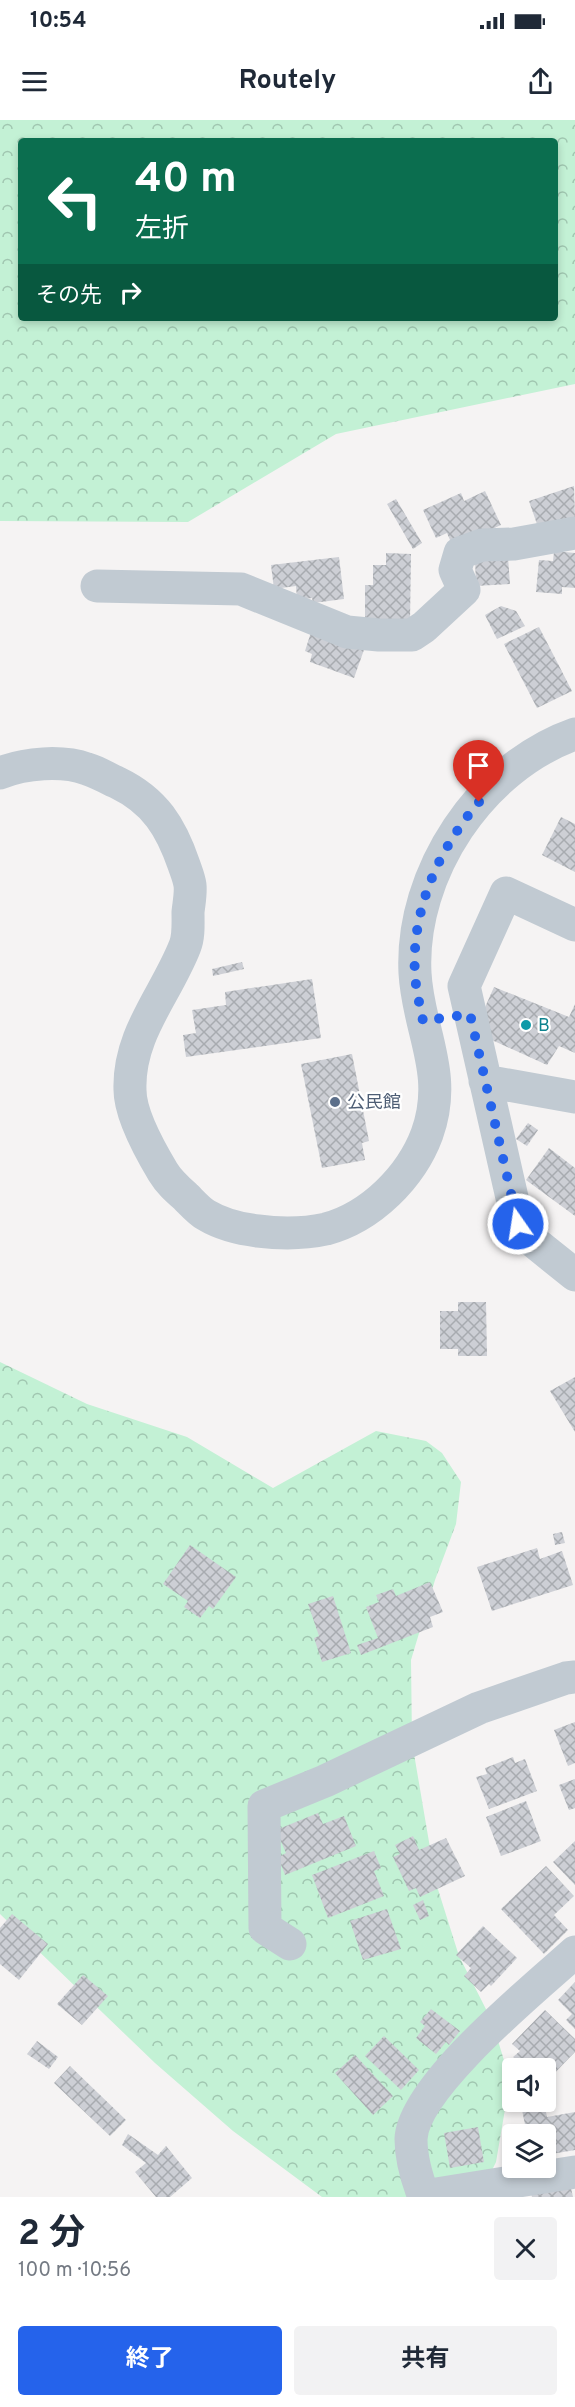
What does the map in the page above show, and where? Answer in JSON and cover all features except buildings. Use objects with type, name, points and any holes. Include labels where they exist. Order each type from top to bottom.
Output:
[{"type":"street","points":[[97,586],[241,589],[347,632],[412,635],[424,627],[464,590],[455,570],[460,553],[482,545],[514,544],[575,533]]},
{"type":"street","points":[[0,773],[13,768],[57,764],[85,768],[136,792],[163,818],[177,844],[190,886],[186,943],[136,1041],[129,1092],[145,1141],[169,1181],[206,1215],[241,1228],[284,1234],[327,1228],[366,1211],[390,1191],[413,1163],[428,1133],[434,1102],[435,1070],[415,976],[415,943],[420,911],[429,881],[468,815],[502,777],[552,742],[575,734]]},
{"type":"street","points":[[575,925],[506,893],[464,986],[518,1224],[534,1242],[575,1275]]},
{"type":"street","points":[[423,1021],[470,1014]]},
{"type":"street","points":[[485,1081],[575,1097]]},
{"type":"street","points":[[290,1944],[265,1928],[264,1806],[325,1781],[479,1708],[566,1678],[575,1677]]},
{"type":"street","points":[[575,1952],[473,2045],[441,2079],[417,2118],[411,2138],[416,2177],[424,2197],[575,2172]]},
{"type":"green space","points":[[0,120],[575,120],[575,384],[336,434],[188,522],[0,521]]},
{"type":"green space","points":[[0,1362],[87,1404],[187,1437],[273,1488],[376,1431],[426,1441],[442,1453],[461,1482],[456,1524],[435,1580],[411,1660],[412,1742],[436,1883],[459,1956],[492,2021],[503,2058],[502,2112],[505,2112],[496,2162],[479,2197],[322,2197],[233,2131],[155,2063],[0,1914]]},
{"type":"place","name":"B","points":[[526,1025]]},
{"type":"place","name":"公民館","points":[[335,1102]]},
{"type":"route","points":[[479,802],[468,815],[429,881],[420,911],[415,943],[415,976],[423,1021],[470,1014],[518,1224]]}]
